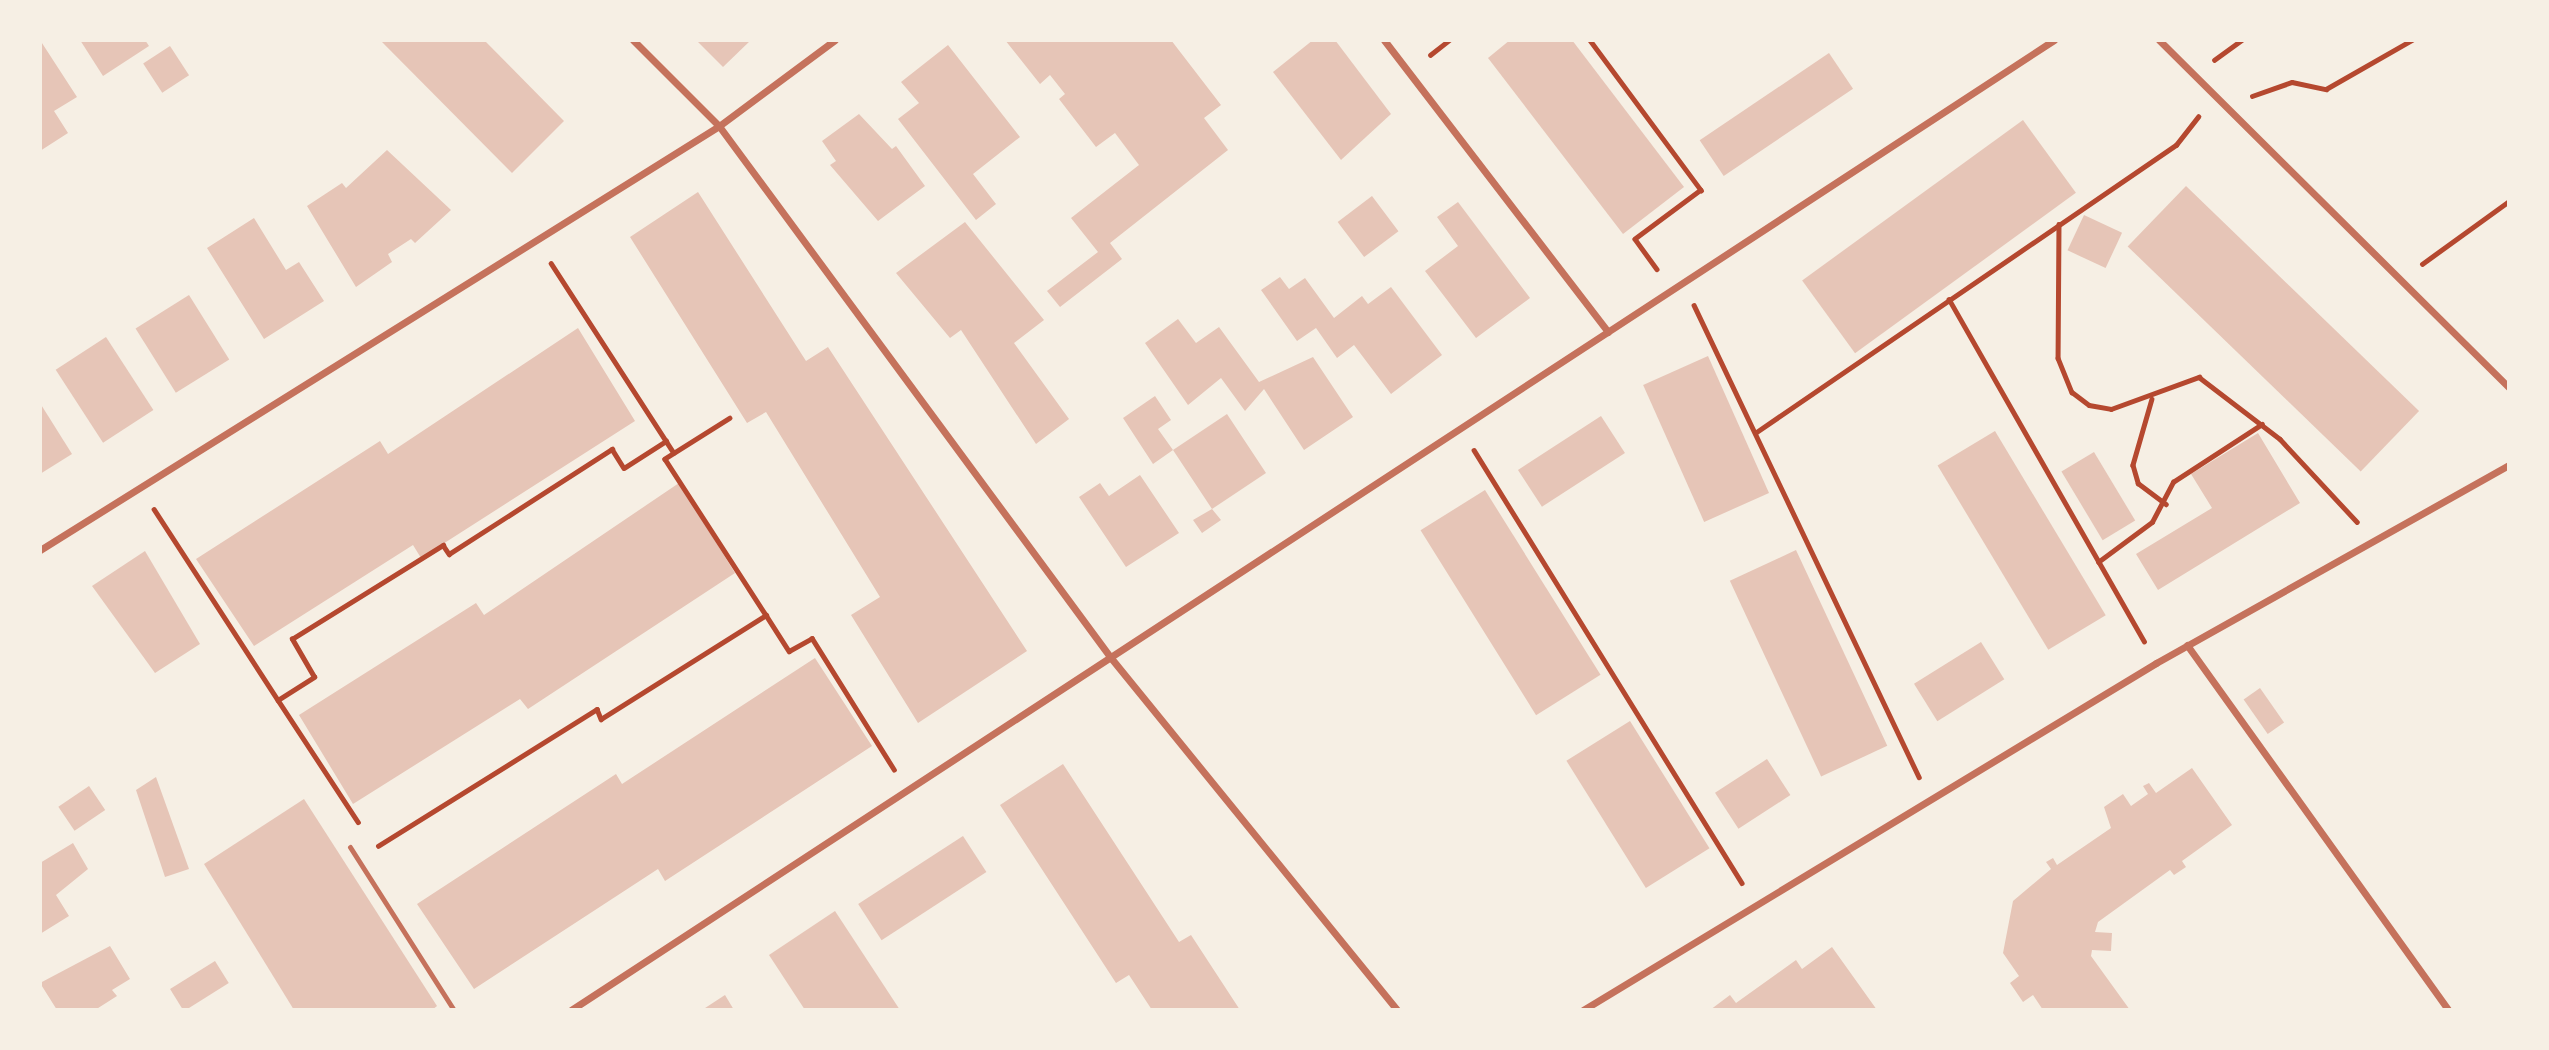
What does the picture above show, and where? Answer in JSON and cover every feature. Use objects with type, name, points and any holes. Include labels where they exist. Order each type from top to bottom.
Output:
[{"type":"street","points":[[633,40],[719,126],[1111,658],[1396,1010]]},
{"type":"street","points":[[40,550],[719,126],[835,40]]},
{"type":"street","points":[[1384,40],[1608,332]]},
{"type":"street","points":[[571,1010],[2054,40]]},
{"type":"street","points":[[2159,40],[2509,387]]},
{"type":"street","points":[[1583,1010],[1928,797],[2187,645],[2509,465]]},
{"type":"street","points":[[2187,645],[2448,1010]]},
{"type":"lane","points":[[350,847],[454,1010]]},
{"type":"path","points":[[1590,40],[1701,190],[1635,239],[1671,290]]},
{"type":"path","points":[[2226,107],[2292,82],[2326,89],[2412,40]]},
{"type":"path","points":[[1755,433],[2176,145],[2215,96]]},
{"type":"path","points":[[2401,279],[2509,201]]},
{"type":"path","points":[[2059,224],[2058,358],[2072,392],[2088,405],[2111,409],[2152,399],[2199,377],[2262,424],[2374,540]]},
{"type":"path","points":[[536,240],[674,453]]},
{"type":"path","points":[[1683,282],[1928,797]]},
{"type":"path","points":[[1949,299],[2156,663]]},
{"type":"path","points":[[2152,399],[2133,465],[2138,483],[2166,504]]},
{"type":"path","points":[[730,418],[665,459],[789,651],[812,638],[908,790]]},
{"type":"path","points":[[2098,562],[2152,523],[2166,504],[2173,482],[2262,424]]},
{"type":"path","points":[[1460,428],[1755,903]]},
{"type":"path","points":[[141,487],[278,700],[314,677],[292,639],[443,545],[449,554],[612,449],[624,468],[666,441]]},
{"type":"path","points":[[375,848],[597,709],[601,719],[766,615]]},
{"type":"building","points":[[40,40],[77,97],[54,111],[68,133],[40,151]]},
{"type":"building","points":[[80,40],[145,40],[149,46],[103,76]]},
{"type":"building","points":[[380,40],[484,40],[564,121],[512,173]]},
{"type":"building","points":[[696,40],[751,40],[723,67]]},
{"type":"building","points":[[1005,40],[1171,40],[1221,105],[1204,118],[1228,150],[1110,243],[1122,259],[1060,307],[1047,291],[1098,252],[1071,218],[1139,165],[1115,133],[1096,147],[1059,99],[1065,94],[1050,75],[1040,84]]},
{"type":"building","points":[[1313,40],[1335,40],[1391,114],[1341,160],[1273,72]]},
{"type":"building","points":[[1510,40],[1572,40],[1684,187],[1623,234],[1488,58]]},
{"type":"building","points":[[948,45],[1020,137],[973,174],[996,204],[976,220],[898,119],[919,103],[901,82]]},
{"type":"building","points":[[170,46],[189,75],[162,93],[143,63]]},
{"type":"building","points":[[1829,53],[1853,89],[1724,176],[1700,140]]},
{"type":"building","points":[[859,114],[892,149],[896,146],[925,186],[878,221],[830,165],[836,161],[822,141]]},
{"type":"building","points":[[2023,120],[2076,193],[1855,353],[1802,280]]},
{"type":"building","points":[[387,150],[451,210],[415,243],[411,239],[388,254],[392,262],[356,287],[307,206],[342,183],[346,188]]},
{"type":"building","points":[[2186,186],[2419,411],[2361,471],[2128,246]]},
{"type":"building","points":[[698,192],[806,361],[828,347],[1027,651],[918,723],[851,615],[880,597],[766,412],[747,423],[630,237]]},
{"type":"building","points":[[1372,196],[1398,231],[1364,257],[1338,222]]},
{"type":"building","points":[[1458,202],[1530,298],[1476,338],[1425,271],[1458,246],[1437,217]]},
{"type":"building","points":[[2084,215],[2122,233],[2106,268],[2068,250]]},
{"type":"building","points":[[254,218],[286,270],[299,262],[324,301],[264,339],[207,248]]},
{"type":"building","points":[[965,222],[1044,320],[1014,343],[1069,419],[1036,444],[961,330],[950,338],[896,273]]},
{"type":"building","points":[[1280,277],[1289,289],[1305,278],[1334,318],[1362,296],[1368,304],[1391,287],[1442,355],[1391,394],[1354,345],[1337,358],[1316,328],[1297,341],[1261,290]]},
{"type":"building","points":[[189,295],[229,359],[176,393],[136,328]]},
{"type":"building","points":[[1178,319],[1196,343],[1219,327],[1259,382],[1313,357],[1353,417],[1304,450],[1264,389],[1245,411],[1221,378],[1188,405],[1145,343]]},
{"type":"building","points":[[578,328],[635,421],[421,558],[413,545],[254,646],[196,559],[380,441],[388,454]]},
{"type":"building","points":[[106,337],[153,410],[103,443],[56,370]]},
{"type":"building","points":[[1708,356],[1769,493],[1704,522],[1643,385]]},
{"type":"building","points":[[1155,396],[1171,420],[1158,429],[1173,450],[1153,464],[1123,418]]},
{"type":"building","points":[[40,403],[72,454],[40,474]]},
{"type":"building","points":[[1227,414],[1266,473],[1212,509],[1173,450]]},
{"type":"building","points":[[1601,416],[1625,453],[1542,507],[1518,470]]},
{"type":"building","points":[[1995,431],[2106,615],[2048,650],[1938,466]]},
{"type":"building","points":[[2258,433],[2300,503],[2158,590],[2136,554],[2212,508],[2191,474]]},
{"type":"building","points":[[2094,452],[2135,521],[2103,540],[2061,472]]},
{"type":"building","points":[[1140,475],[1179,533],[1126,567],[1079,497],[1100,483],[1109,496]]},
{"type":"building","points":[[679,483],[735,573],[528,709],[520,699],[353,804],[299,715],[476,603],[484,615]]},
{"type":"building","points":[[1485,490],[1601,675],[1536,715],[1421,530]]},
{"type":"building","points":[[1212,509],[1221,520],[1202,533],[1193,520]]},
{"type":"building","points":[[1796,550],[1887,746],[1821,777],[1730,581]]},
{"type":"building","points":[[145,551],[200,644],[155,673],[92,586]]},
{"type":"building","points":[[1981,642],[2004,679],[1937,721],[1914,684]]},
{"type":"building","points":[[815,658],[872,746],[665,881],[658,869],[474,989],[417,904],[616,774],[622,784]]},
{"type":"building","points":[[2260,688],[2284,722],[2268,734],[2244,699]]},
{"type":"building","points":[[1630,721],[1709,848],[1646,888],[1566,761]]},
{"type":"building","points":[[1767,759],[1790,795],[1738,829],[1715,793]]},
{"type":"building","points":[[1063,764],[1179,942],[1191,935],[1240,1010],[1152,1010],[1129,975],[1116,983],[1000,805]]},
{"type":"building","points":[[2192,768],[2232,825],[2182,861],[2186,867],[2174,875],[2170,870],[2098,922],[2095,932],[2112,933],[2111,951],[2092,950],[2091,956],[2130,1010],[2043,1010],[2033,995],[2023,1002],[2010,983],[2019,976],[2003,953],[2013,901],[2051,869],[2046,862],[2053,858],[2057,865],[2111,828],[2104,807],[2123,794],[2131,806],[2148,794],[2143,786],[2149,783],[2156,793]]},
{"type":"building","points":[[156,777],[189,869],[165,877],[136,790]]},
{"type":"building","points":[[89,786],[105,810],[75,831],[58,807]]},
{"type":"building","points":[[304,799],[437,1006],[432,1010],[294,1010],[204,864]]},
{"type":"building","points":[[963,836],[986,872],[882,940],[858,904]]},
{"type":"building","points":[[73,843],[88,869],[56,895],[69,916],[40,934],[40,863]]},
{"type":"building","points":[[835,911],[900,1010],[805,1010],[769,955]]},
{"type":"building","points":[[110,946],[130,979],[112,990],[117,996],[95,1010],[57,1010],[40,983]]},
{"type":"building","points":[[1832,947],[1877,1010],[1710,1010],[1730,995],[1736,1003],[1796,960],[1802,969]]},
{"type":"building","points":[[215,961],[229,983],[186,1010],[170,989]]},
{"type":"building","points":[[725,995],[734,1010],[702,1010]]}]
